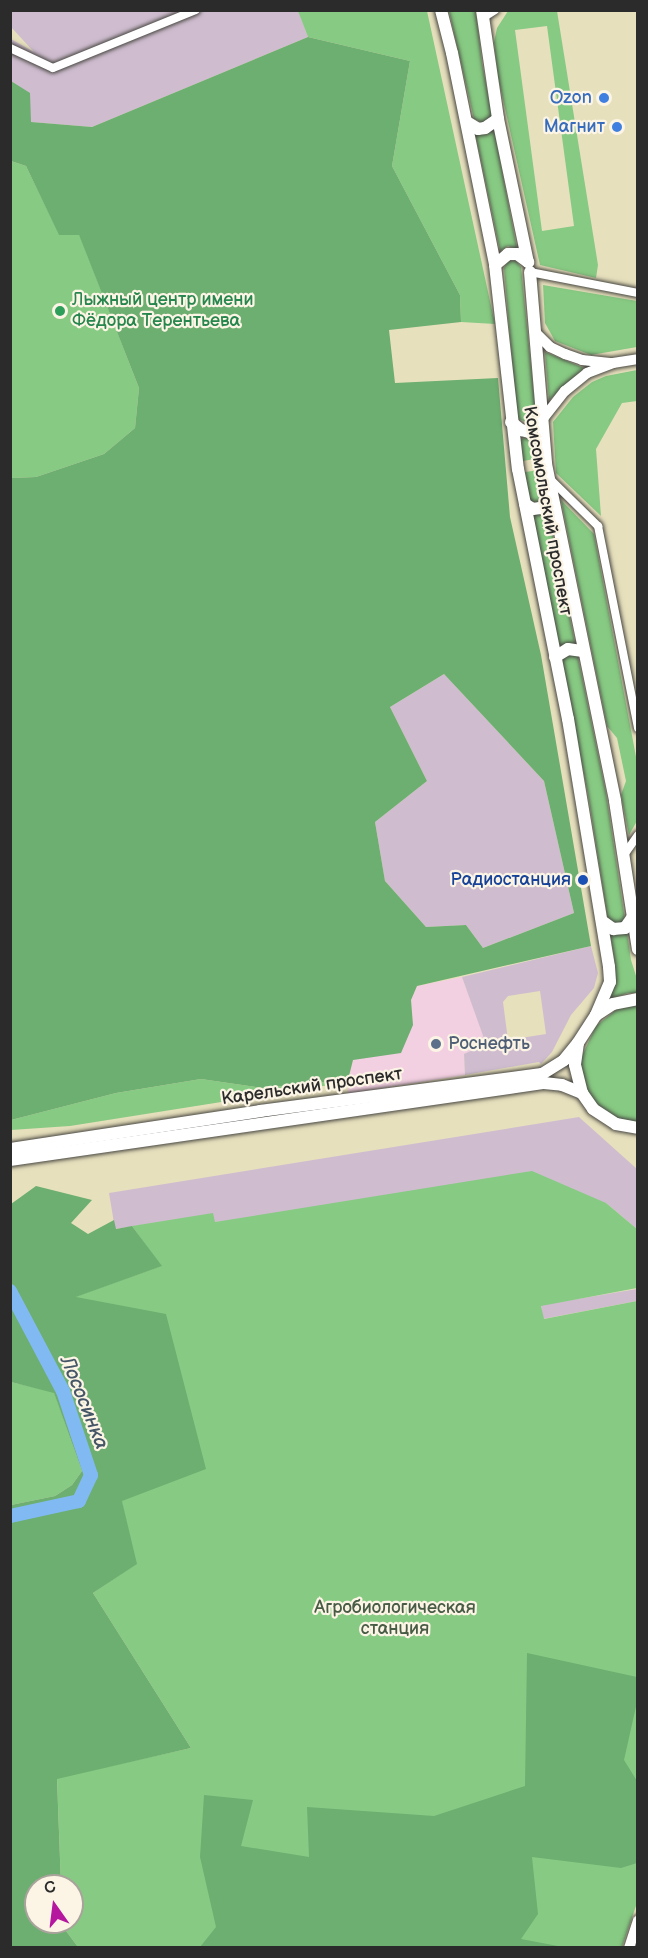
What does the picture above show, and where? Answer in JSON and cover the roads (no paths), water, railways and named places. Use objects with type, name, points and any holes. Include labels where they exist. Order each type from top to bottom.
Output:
[{"type":"main road","name":"Комсомольский проспект","points":[[441,10],[467,122],[495,265],[511,422],[602,921],[610,982],[596,1016]]},
{"type":"main road","name":"Комсомольский проспект","points":[[487,13],[488,65],[529,267],[542,420],[552,502],[615,801],[638,949]]},
{"type":"main road","points":[[467,122],[478,129],[485,128],[498,119]]},
{"type":"main road","points":[[495,265],[508,254],[517,254],[529,267]]},
{"type":"main road","points":[[536,333],[550,347],[566,354],[582,360],[613,363]]},
{"type":"main road","points":[[511,422],[521,430],[529,432],[574,383],[587,373],[613,363],[638,359]]},
{"type":"main road","points":[[525,504],[533,508],[540,508],[552,502]]},
{"type":"main road","points":[[555,657],[568,650],[583,651]]},
{"type":"main road","points":[[602,921],[613,929],[625,928],[632,918]]},
{"type":"main road","points":[[596,1016],[613,1004],[638,999]]},
{"type":"main road","name":"Карельский проспект","points":[[42,1150],[542,1074],[564,1060],[596,1016]]},
{"type":"main road","points":[[578,1043],[575,1065],[582,1093],[603,1116],[616,1124],[638,1128]]},
{"type":"main road","name":"Карельский проспект","points":[[261,1117],[544,1083],[562,1085],[582,1093]]},
{"type":"main road","points":[[10,1149],[42,1150]]},
{"type":"main road","points":[[10,1160],[42,1150]]},
{"type":"main road","points":[[629,1947],[638,1920]]},
{"type":"street","points":[[10,48],[53,68],[196,10]]},
{"type":"street","points":[[529,267],[638,293]]},
{"type":"street","points":[[548,477],[598,526],[638,728]]},
{"type":"street","points":[[624,855],[638,835]]},
{"type":"waterway","name":"Лососинка","points":[[10,1291],[63,1391],[91,1475],[79,1501],[10,1516]]},
{"type":"place","name":"Ozon","points":[[604,98]]},
{"type":"place","name":"Магнит","points":[[617,127]]},
{"type":"place","name":"Лыжный центр имени Фёдора Терентьева","points":[[60,311]]},
{"type":"place","name":"Радиостанция","points":[[583,880]]},
{"type":"place","name":"Роснефть","points":[[436,1044]]},
{"type":"park label","name":"Агробиологическая станция","points":[[395,1619]]}]
